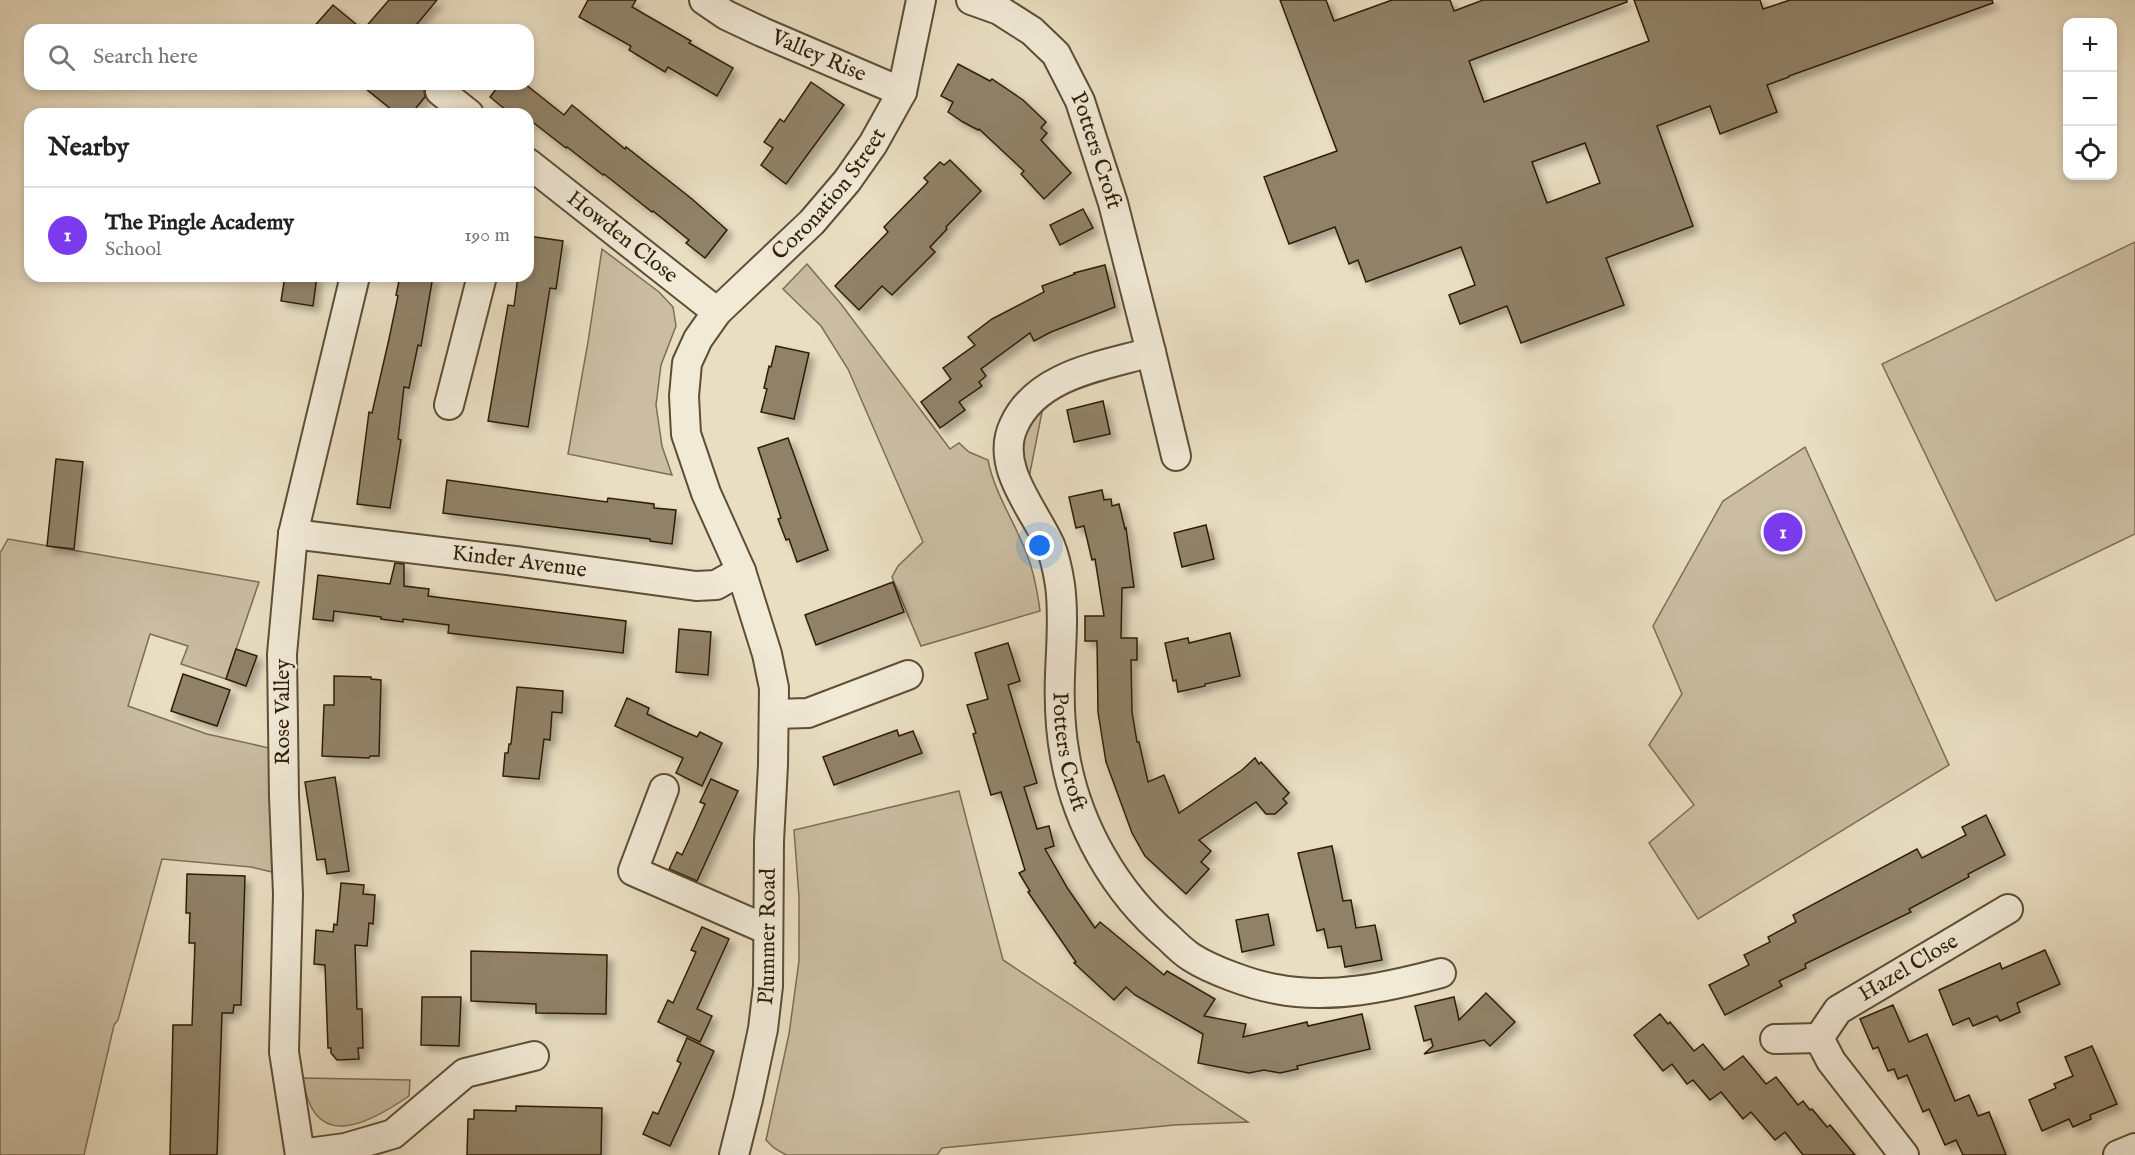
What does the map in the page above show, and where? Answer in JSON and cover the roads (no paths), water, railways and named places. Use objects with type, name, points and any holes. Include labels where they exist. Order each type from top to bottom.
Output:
[{"type":"street","name":"Valley Rise","points":[[704,0],[726,15],[762,32],[902,92]]},
{"type":"street","name":"Coronation Street","points":[[687,363],[698,339],[717,312],[819,214],[847,181],[873,144],[902,92],[921,0]]},
{"type":"street","name":"Potters Croft","points":[[980,1],[1028,27],[1056,54],[1080,101],[1113,203],[1176,456]]},
{"type":"street","points":[[440,90],[462,108]]},
{"type":"street","name":"Howden Close","points":[[534,167],[717,312]]},
{"type":"street","name":"Rose Valley","points":[[300,1155],[284,1052],[288,894],[282,654],[293,534],[354,282]]},
{"type":"street","points":[[449,405],[480,282]]},
{"type":"street","name":"Potters Croft","points":[[1151,352],[1065,378],[1040,391],[1024,407],[1013,426],[1007,447],[1011,472],[1052,549],[1060,584],[1063,621],[1059,709],[1065,758],[1079,809],[1097,847],[1123,890],[1156,927],[1191,957],[1255,984],[1277,990],[1313,993],[1382,988],[1441,973]]},
{"type":"street","name":"Plummer Road","points":[[687,363],[684,396],[686,434],[706,493],[741,571],[767,654],[774,688],[768,986],[763,1029],[734,1155]]},
{"type":"street","name":"Kinder Avenue","points":[[293,534],[696,586],[716,585],[741,571]]},
{"type":"street","points":[[774,714],[808,713],[908,675]]},
{"type":"street","points":[[664,789],[633,871],[768,930]]},
{"type":"street","name":"Hazel Close","points":[[1819,1038],[1838,1010],[2008,909]]},
{"type":"street","points":[[1775,1040],[1819,1038],[1831,1061],[1904,1155]]},
{"type":"street","points":[[300,1155],[345,1148],[393,1134],[465,1073],[534,1056]]},
{"type":"street","points":[[2118,1155],[2135,1148]]},
{"type":"place","name":"The Pingle Academy","points":[[1783,532]]}]
